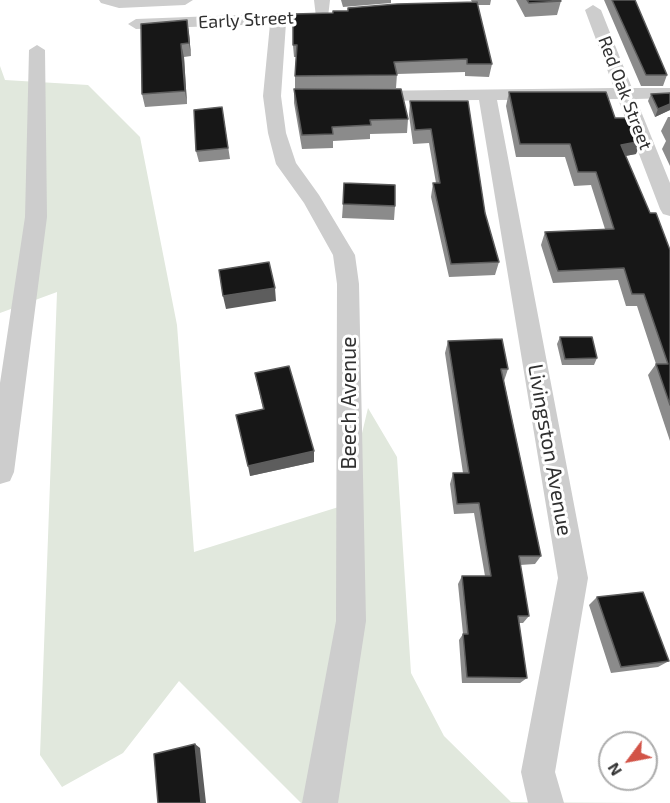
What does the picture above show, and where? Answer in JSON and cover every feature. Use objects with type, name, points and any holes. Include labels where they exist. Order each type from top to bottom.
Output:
[{"type":"street","points":[[107,0],[119,3],[185,0]]},
{"type":"street","points":[[200,0],[200,22]]},
{"type":"street","name":"Early Street","points":[[136,24],[278,20],[326,9]]},
{"type":"street","name":"Red Oak Street","points":[[593,10],[670,209]]},
{"type":"street","name":"Beech Avenue","points":[[278,20],[284,96],[277,133],[286,164],[312,200],[344,255],[348,284],[351,621],[320,803]]},
{"type":"street","points":[[0,472],[36,217],[37,50]]},
{"type":"street","points":[[344,96],[670,93]]},
{"type":"street","name":"Livingston Avenue","points":[[487,96],[573,578],[538,772],[546,803]]},
{"type":"shaded area","points":[[0,66],[5,80],[88,85],[140,137],[177,325],[194,552],[345,505],[368,408],[397,457],[411,673],[444,736],[511,802],[644,803],[301,803],[179,681],[123,753],[62,787],[40,755],[57,292],[0,313]]},
{"type":"building","points":[[527,0],[560,0],[561,1],[529,3]]},
{"type":"building","points":[[612,0],[635,0],[667,75],[646,75]]},
{"type":"building","points":[[477,2],[492,64],[467,64],[467,59],[394,62],[397,75],[295,76],[297,45],[293,45],[293,14],[333,13],[333,11],[348,11],[348,8],[397,4]]},
{"type":"building","points":[[187,20],[189,43],[181,44],[185,91],[142,94],[141,24]]},
{"type":"building","points":[[294,89],[401,89],[408,119],[370,120],[371,125],[332,127],[333,134],[302,135]]},
{"type":"building","points":[[509,92],[606,92],[615,118],[633,118],[642,141],[621,145],[650,213],[656,213],[670,250],[670,405],[656,364],[668,364],[644,294],[632,294],[624,268],[558,271],[545,232],[614,229],[596,172],[578,172],[570,144],[520,144]]},
{"type":"building","points":[[670,93],[670,104],[658,109],[651,94]]},
{"type":"building","points":[[410,101],[468,101],[485,213],[499,262],[451,264],[433,183],[440,183],[431,129],[415,130]]},
{"type":"building","points":[[222,107],[228,148],[196,151],[194,110]]},
{"type":"building","points":[[344,183],[395,185],[395,206],[343,204]]},
{"type":"building","points":[[269,262],[275,288],[223,296],[219,270]]},
{"type":"building","points":[[560,337],[592,337],[597,358],[565,359]]},
{"type":"building","points":[[502,339],[508,369],[501,369],[541,556],[519,556],[529,616],[518,616],[527,678],[467,677],[463,634],[468,634],[462,576],[491,576],[479,503],[457,504],[453,473],[469,473],[448,341]]},
{"type":"building","points":[[289,366],[314,451],[248,466],[236,415],[264,409],[255,373]]},
{"type":"building","points":[[643,592],[669,661],[621,667],[597,597]]},
{"type":"building","points":[[195,744],[201,803],[158,803],[154,754]]}]
